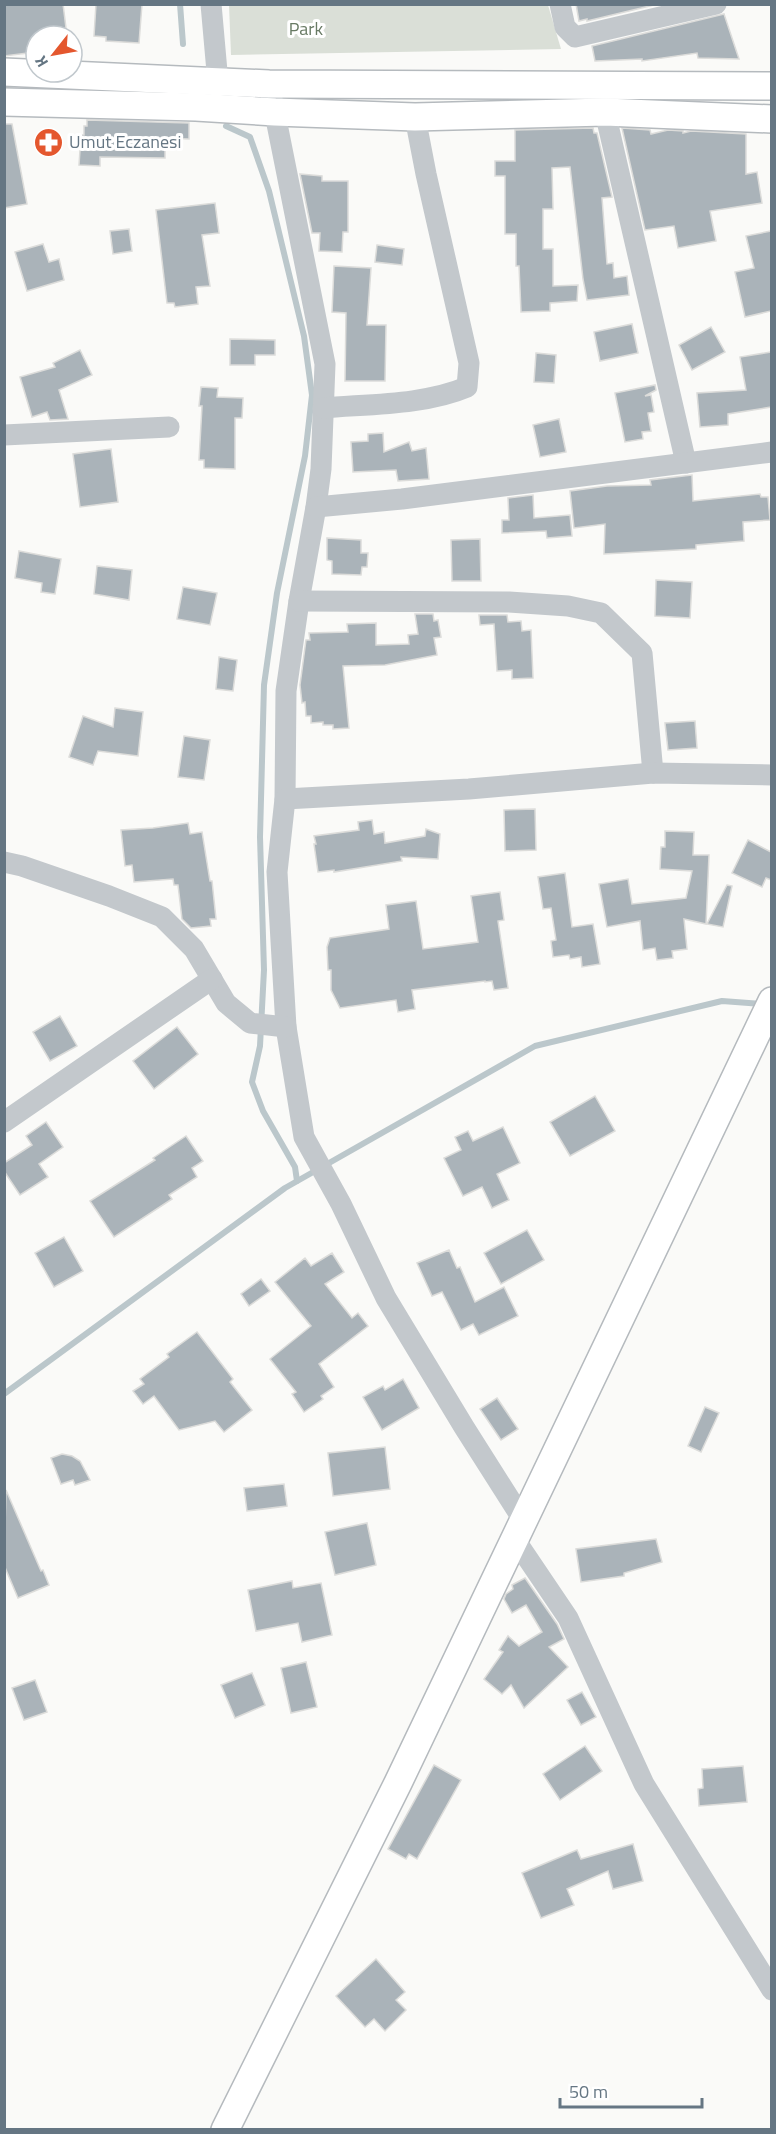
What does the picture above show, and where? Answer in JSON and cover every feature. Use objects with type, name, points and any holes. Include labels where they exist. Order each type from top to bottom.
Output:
[{"type":"main road","points":[[4,72],[269,84],[771,86]]},
{"type":"main road","points":[[4,102],[196,107],[415,117],[605,112],[771,119]]},
{"type":"main road","points":[[225,2130],[398,1783],[771,1001]]},
{"type":"street","points":[[212,4],[218,83]]},
{"type":"street","points":[[560,4],[565,27],[575,37],[717,4]]},
{"type":"street","points":[[269,84],[325,364],[321,469],[286,691],[285,798],[277,872],[279,1026],[304,1137],[341,1204],[386,1298],[464,1427],[568,1618],[644,1784],[771,1987]]},
{"type":"street","points":[[605,112],[686,463]]},
{"type":"street","points":[[323,408],[401,402],[453,393],[467,387],[469,363],[415,117]]},
{"type":"street","points":[[4,435],[169,427]]},
{"type":"street","points":[[316,507],[402,500],[771,452]]},
{"type":"street","points":[[299,601],[509,602],[568,606],[601,613],[642,653],[652,773]]},
{"type":"street","points":[[285,798],[469,789],[652,773],[771,775]]},
{"type":"street","points":[[4,862],[109,896],[162,917],[194,949],[226,1002],[250,1023],[279,1026]]},
{"type":"street","points":[[4,1122],[212,979]]},
{"type":"green space","name":"Park","points":[[229,5],[548,5],[561,49],[231,55]]},
{"type":"building","points":[[4,4],[63,4],[66,24],[24,24],[24,54],[4,56]]},
{"type":"building","points":[[96,4],[142,4],[139,43],[106,41],[106,37],[94,36]]},
{"type":"building","points":[[576,4],[658,4],[579,21]]},
{"type":"building","points":[[724,14],[739,59],[698,58],[697,53],[642,61],[642,59],[595,61],[592,46]]},
{"type":"building","points":[[87,120],[189,123],[189,139],[165,138],[165,158],[100,157],[100,166],[79,165],[81,135],[84,135]]},
{"type":"building","points":[[4,124],[12,124],[27,204],[4,208]]},
{"type":"building","points":[[593,128],[594,133],[597,133],[612,197],[602,198],[607,264],[613,263],[614,278],[627,276],[629,295],[587,300],[570,167],[552,168],[553,209],[543,209],[543,249],[553,249],[553,286],[578,285],[577,301],[550,303],[550,311],[521,312],[519,266],[516,266],[516,234],[505,234],[505,176],[495,176],[495,161],[515,161],[515,130]]},
{"type":"building","points":[[622,128],[650,130],[651,134],[668,130],[683,131],[683,133],[691,131],[746,134],[746,174],[757,172],[762,203],[710,211],[716,241],[678,248],[674,226],[645,230]]},
{"type":"building","points":[[300,174],[322,176],[322,181],[348,181],[348,232],[343,232],[342,252],[319,251],[320,233],[312,233]]},
{"type":"building","points":[[215,203],[219,233],[202,235],[210,286],[196,287],[198,304],[175,307],[174,303],[167,303],[156,210]]},
{"type":"building","points":[[129,229],[132,251],[113,254],[110,231]]},
{"type":"building","points":[[771,231],[771,311],[745,317],[735,272],[754,268],[746,236]]},
{"type":"building","points":[[43,244],[49,262],[59,259],[64,280],[27,291],[15,252]]},
{"type":"building","points":[[377,245],[404,249],[402,265],[375,262]]},
{"type":"building","points":[[334,266],[371,268],[367,325],[386,325],[385,381],[345,381],[346,313],[332,312]]},
{"type":"building","points":[[632,324],[638,353],[600,361],[594,332]]},
{"type":"building","points":[[711,327],[725,352],[692,370],[679,345]]},
{"type":"building","points":[[230,339],[275,340],[275,355],[255,355],[255,365],[230,365]]},
{"type":"building","points":[[80,350],[92,375],[59,390],[68,419],[50,420],[47,412],[32,417],[20,377],[55,367],[53,363]]},
{"type":"building","points":[[771,352],[771,407],[728,414],[728,425],[700,427],[697,393],[746,390],[740,357]]},
{"type":"building","points":[[536,353],[556,355],[554,383],[534,382]]},
{"type":"building","points":[[655,385],[656,390],[645,396],[651,395],[654,412],[648,413],[651,431],[642,432],[643,439],[625,442],[615,393]]},
{"type":"building","points":[[201,387],[218,388],[217,397],[243,398],[242,418],[235,418],[235,469],[204,468],[204,460],[199,460]]},
{"type":"building","points":[[559,419],[566,452],[540,457],[533,425]]},
{"type":"building","points":[[383,433],[384,452],[409,442],[412,451],[426,448],[429,479],[398,481],[396,470],[353,472],[351,442],[368,441],[368,434]]},
{"type":"building","points":[[111,449],[118,502],[80,507],[73,454]]},
{"type":"building","points":[[692,475],[693,501],[760,494],[761,497],[768,497],[770,520],[743,522],[744,541],[696,545],[696,549],[604,554],[605,524],[574,528],[570,491],[607,486],[651,485],[650,480]]},
{"type":"building","points":[[533,495],[534,518],[570,515],[572,536],[547,538],[546,531],[502,533],[502,520],[509,520],[508,498]]},
{"type":"building","points":[[327,538],[361,540],[361,553],[368,553],[367,567],[362,567],[361,575],[332,574],[332,561],[327,560]]},
{"type":"building","points":[[480,539],[481,581],[452,581],[451,540]]},
{"type":"building","points":[[19,551],[61,559],[55,594],[41,592],[42,583],[15,578]]},
{"type":"building","points":[[97,566],[132,570],[129,600],[94,594]]},
{"type":"building","points":[[656,580],[692,582],[690,618],[655,616]]},
{"type":"building","points":[[183,587],[217,593],[210,625],[177,619]]},
{"type":"building","points":[[415,614],[433,614],[434,621],[438,620],[441,637],[434,638],[437,655],[385,665],[343,666],[349,728],[333,729],[333,725],[323,725],[323,722],[311,723],[311,716],[306,716],[305,702],[302,703],[300,685],[306,640],[310,640],[309,633],[348,632],[347,624],[376,623],[376,645],[409,644],[408,635],[418,634]]},
{"type":"building","points":[[479,615],[507,615],[508,622],[521,621],[522,631],[531,630],[533,678],[512,679],[512,670],[497,671],[494,624],[480,625]]},
{"type":"building","points":[[219,657],[237,660],[233,691],[216,689]]},
{"type":"building","points":[[115,708],[143,712],[138,756],[98,751],[93,765],[69,757],[83,716],[113,727]]},
{"type":"building","points":[[695,721],[697,748],[668,750],[665,723]]},
{"type":"building","points":[[184,736],[210,740],[204,780],[178,777]]},
{"type":"building","points":[[535,809],[536,850],[505,851],[504,810]]},
{"type":"building","points":[[372,820],[374,834],[384,832],[385,843],[425,836],[426,829],[440,834],[438,859],[401,857],[402,861],[334,872],[334,870],[318,872],[314,836],[359,830],[358,822]]},
{"type":"building","points":[[188,823],[190,834],[202,832],[210,881],[212,881],[216,919],[210,919],[211,926],[191,928],[182,919],[178,885],[174,885],[173,879],[134,882],[132,865],[125,866],[121,830]]},
{"type":"building","points":[[665,831],[694,832],[693,855],[709,855],[706,924],[684,919],[687,949],[672,951],[673,958],[657,960],[655,948],[643,950],[640,921],[607,927],[599,884],[628,879],[632,904],[686,898],[692,871],[660,869],[661,847],[665,847]]},
{"type":"building","points":[[748,840],[771,852],[771,880],[766,878],[762,887],[732,873]]},
{"type":"building","points":[[565,873],[572,927],[593,924],[600,964],[582,967],[581,957],[570,959],[569,955],[553,957],[551,941],[556,940],[551,908],[543,909],[538,877]]},
{"type":"building","points":[[727,885],[732,886],[723,927],[707,924]]},
{"type":"building","points":[[500,892],[504,920],[498,921],[508,988],[494,990],[492,981],[485,981],[412,990],[415,1009],[398,1012],[396,1000],[340,1008],[331,990],[331,970],[328,970],[327,947],[330,938],[389,929],[386,905],[416,901],[423,949],[478,942],[471,896]]},
{"type":"building","points":[[60,1016],[77,1046],[50,1061],[33,1032]]},
{"type":"building","points":[[177,1027],[198,1054],[154,1089],[133,1061]]},
{"type":"building","points":[[595,1096],[615,1131],[570,1156],[550,1122]]},
{"type":"building","points":[[46,1122],[63,1147],[39,1164],[48,1177],[20,1195],[4,1171],[4,1163],[32,1145],[26,1136]]},
{"type":"building","points":[[503,1127],[520,1163],[497,1174],[509,1200],[492,1208],[482,1187],[463,1196],[444,1158],[461,1150],[455,1137],[468,1131],[473,1141]]},
{"type":"building","points":[[186,1136],[203,1161],[192,1168],[197,1177],[169,1195],[172,1199],[114,1237],[90,1201],[155,1160],[153,1158]]},
{"type":"building","points":[[527,1230],[544,1260],[501,1284],[484,1253]]},
{"type":"building","points":[[64,1237],[83,1271],[54,1287],[35,1253]]},
{"type":"building","points":[[449,1250],[457,1268],[460,1267],[475,1302],[504,1287],[518,1316],[479,1335],[473,1324],[461,1330],[442,1292],[432,1296],[417,1263]]},
{"type":"building","points":[[332,1253],[344,1272],[325,1284],[352,1318],[358,1313],[368,1326],[319,1364],[334,1387],[321,1396],[323,1399],[304,1412],[292,1394],[296,1392],[270,1359],[311,1326],[275,1282],[305,1258],[311,1266]]},
{"type":"building","points":[[261,1279],[270,1291],[249,1306],[241,1294]]},
{"type":"building","points":[[197,1332],[233,1379],[230,1382],[252,1410],[224,1432],[215,1421],[179,1430],[154,1396],[143,1404],[133,1391],[144,1384],[140,1379],[169,1357],[167,1354]]},
{"type":"building","points":[[403,1379],[419,1408],[382,1430],[363,1397],[383,1386],[385,1390]]},
{"type":"building","points":[[497,1398],[518,1429],[501,1440],[480,1409]]},
{"type":"building","points":[[705,1407],[719,1413],[701,1452],[688,1446]]},
{"type":"building","points":[[385,1447],[390,1489],[333,1496],[328,1453]]},
{"type":"building","points":[[62,1454],[80,1461],[90,1480],[75,1485],[73,1480],[61,1484],[51,1458]]},
{"type":"building","points":[[284,1484],[287,1506],[247,1511],[244,1488]]},
{"type":"building","points":[[6,1490],[49,1585],[18,1598],[4,1565]]},
{"type":"building","points":[[367,1523],[376,1565],[335,1575],[325,1532]]},
{"type":"building","points":[[656,1539],[662,1562],[624,1573],[624,1576],[581,1582],[576,1549]]},
{"type":"building","points":[[525,1578],[557,1624],[564,1639],[549,1647],[568,1667],[524,1708],[511,1685],[502,1694],[484,1679],[503,1652],[499,1650],[508,1636],[519,1646],[542,1632],[526,1605],[512,1613],[504,1599],[506,1594],[513,1589],[512,1585]]},
{"type":"building","points":[[292,1581],[293,1588],[321,1583],[332,1635],[302,1642],[298,1623],[256,1631],[248,1590]]},
{"type":"building","points":[[306,1662],[317,1707],[291,1713],[281,1668]]},
{"type":"building","points":[[252,1673],[265,1705],[235,1718],[221,1685]]},
{"type":"building","points":[[35,1680],[47,1712],[24,1720],[12,1688]]},
{"type":"building","points":[[582,1692],[596,1717],[581,1725],[567,1700]]},
{"type":"building","points":[[585,1746],[602,1771],[560,1800],[543,1774]]},
{"type":"building","points":[[434,1765],[461,1780],[417,1859],[409,1854],[406,1859],[388,1849]]},
{"type":"building","points":[[743,1766],[747,1802],[699,1806],[698,1789],[703,1788],[702,1769]]},
{"type":"building","points":[[633,1844],[643,1881],[613,1889],[608,1871],[567,1889],[574,1905],[541,1918],[522,1873],[577,1850],[581,1859]]},
{"type":"building","points":[[376,1959],[405,1992],[396,2000],[406,2010],[385,2031],[374,2019],[365,2027],[336,1996]]},
{"type":"waterway","points":[[180,4],[183,44]]},
{"type":"waterway","points":[[226,126],[250,137],[269,191],[304,336],[312,395],[305,456],[277,593],[264,685],[260,837],[264,970],[260,1046],[252,1082],[263,1111],[295,1167],[297,1181]]},
{"type":"waterway","points":[[4,1394],[285,1188],[535,1046],[722,1001],[762,1004]]},
{"type":"place","name":"Umut Eczanesi","points":[[48,142]]}]
